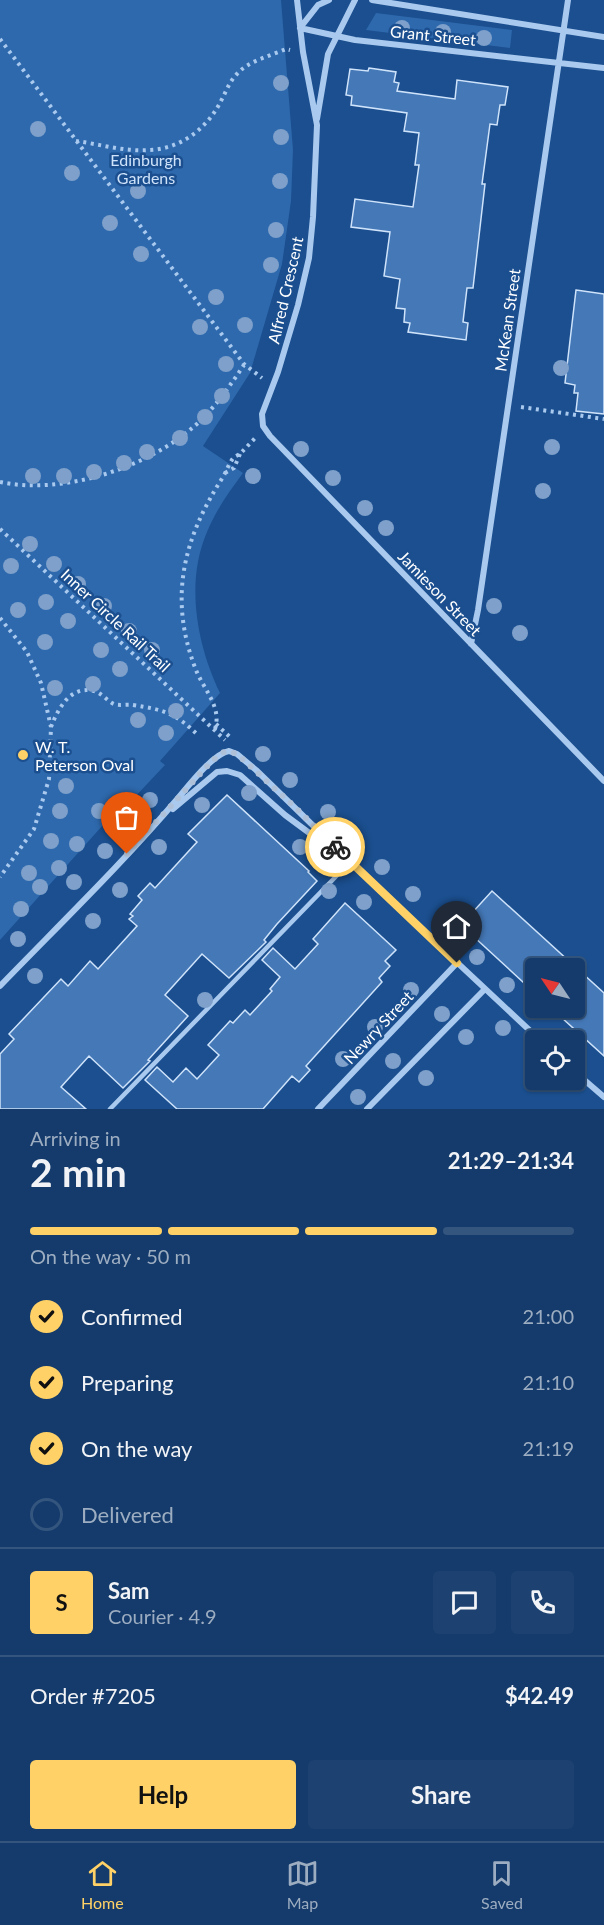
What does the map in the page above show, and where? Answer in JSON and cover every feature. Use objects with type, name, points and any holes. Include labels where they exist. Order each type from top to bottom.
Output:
[{"type":"street","name":"Alfred Crescent","points":[[297,0],[303,52],[317,125]]},
{"type":"street","points":[[300,28],[318,5],[329,0]]},
{"type":"street","name":"Alfred Crescent","points":[[262,421],[293,324],[309,258],[314,217],[317,125],[325,64],[355,0]]},
{"type":"street","name":"Grant Street","points":[[372,0],[604,36]]},
{"type":"street","name":"McKean Street","points":[[471,644],[480,599],[568,0]]},
{"type":"street","name":"Grant Street","points":[[300,28],[355,40],[604,68]]},
{"type":"street","name":"Jamieson Street","points":[[262,421],[265,429],[604,781]]},
{"type":"street","points":[[0,986],[158,822],[212,761],[222,753],[229,751],[239,756],[263,777],[350,862],[530,1030]]},
{"type":"street","points":[[158,822],[214,775],[227,771],[240,775],[285,815],[350,862]]},
{"type":"street","name":"Newry Street","points":[[318,1109],[457,963]]},
{"type":"street","points":[[367,1109],[485,989]]},
{"type":"street","points":[[585,1081],[604,1097]]},
{"type":"lane","points":[[110,1109],[350,862]]},
{"type":"path","points":[[0,39],[244,364],[272,386]]},
{"type":"path","points":[[76,141],[148,150],[176,145],[206,123],[218,107],[233,78],[243,67],[286,49],[303,52]]},
{"type":"path","points":[[0,482],[57,485],[108,472],[139,461],[191,429],[222,395],[244,364]]},
{"type":"path","points":[[508,405],[604,419]]},
{"type":"path","name":"Inner Circle Rail Trail","points":[[0,530],[214,730],[217,711],[191,656],[183,619],[185,566],[193,533],[205,505],[234,457],[265,429]]},
{"type":"path","points":[[0,618],[27,652],[41,683],[51,728],[49,779],[34,829],[0,877]]},
{"type":"path","points":[[51,728],[63,702],[80,692],[94,691],[113,704],[131,704],[171,713],[199,736]]},
{"type":"green space","name":"Edinburgh Gardens","points":[[0,0],[281,0],[293,150],[291,201],[282,264],[250,373],[203,446],[243,473],[223,501],[207,532],[200,552],[197,572],[195,593],[200,634],[205,655],[220,693],[160,761],[165,765],[133,799],[129,796],[0,940]]},
{"type":"green space","points":[[376,13],[512,30],[510,48],[366,30]]},
{"type":"building","points":[[369,68],[396,72],[394,82],[399,83],[397,91],[455,99],[457,80],[508,87],[505,105],[500,105],[497,125],[490,124],[473,288],[467,288],[463,322],[468,323],[466,340],[408,332],[410,323],[404,322],[405,309],[396,308],[400,279],[384,276],[390,232],[351,227],[355,199],[413,207],[419,165],[415,165],[419,133],[404,131],[407,113],[351,105],[352,96],[346,95],[350,69],[368,71]]},
{"type":"building","points":[[576,290],[604,294],[604,414],[576,411],[578,393],[574,393],[575,385],[565,383]]},
{"type":"building","points":[[227,795],[317,881],[277,924],[264,940],[266,942],[229,978],[202,954],[165,995],[188,1016],[148,1060],[150,1061],[123,1088],[89,1056],[61,1087],[86,1109],[0,1109],[0,1054],[14,1039],[9,1034],[61,979],[68,986],[90,961],[98,969],[137,926],[129,919],[133,916],[130,914],[142,900],[138,896],[150,883],[155,888],[197,842],[188,834]]},
{"type":"building","points":[[492,891],[566,958],[525,958],[525,984],[461,925]]},
{"type":"building","points":[[345,903],[396,950],[385,961],[390,966],[379,978],[382,982],[306,1066],[310,1070],[299,1082],[292,1076],[263,1109],[177,1109],[145,1080],[157,1067],[173,1082],[186,1068],[197,1079],[219,1055],[208,1045],[230,1021],[233,1023],[245,1010],[250,1015],[272,991],[270,989],[280,977],[262,960],[273,948],[295,969],[318,944],[313,939]]},
{"type":"building","points":[[585,976],[604,993],[604,1056],[585,1039],[585,1030],[575,1030],[562,1018],[585,1018]]},
{"type":"way so far","points":[[127,854],[212,761],[222,753],[229,751],[256,770],[335,847]]},
{"type":"place","name":"W. T. Peterson Oval","points":[[23,755]]},
{"type":"route","points":[[335,847],[457,963]]}]
